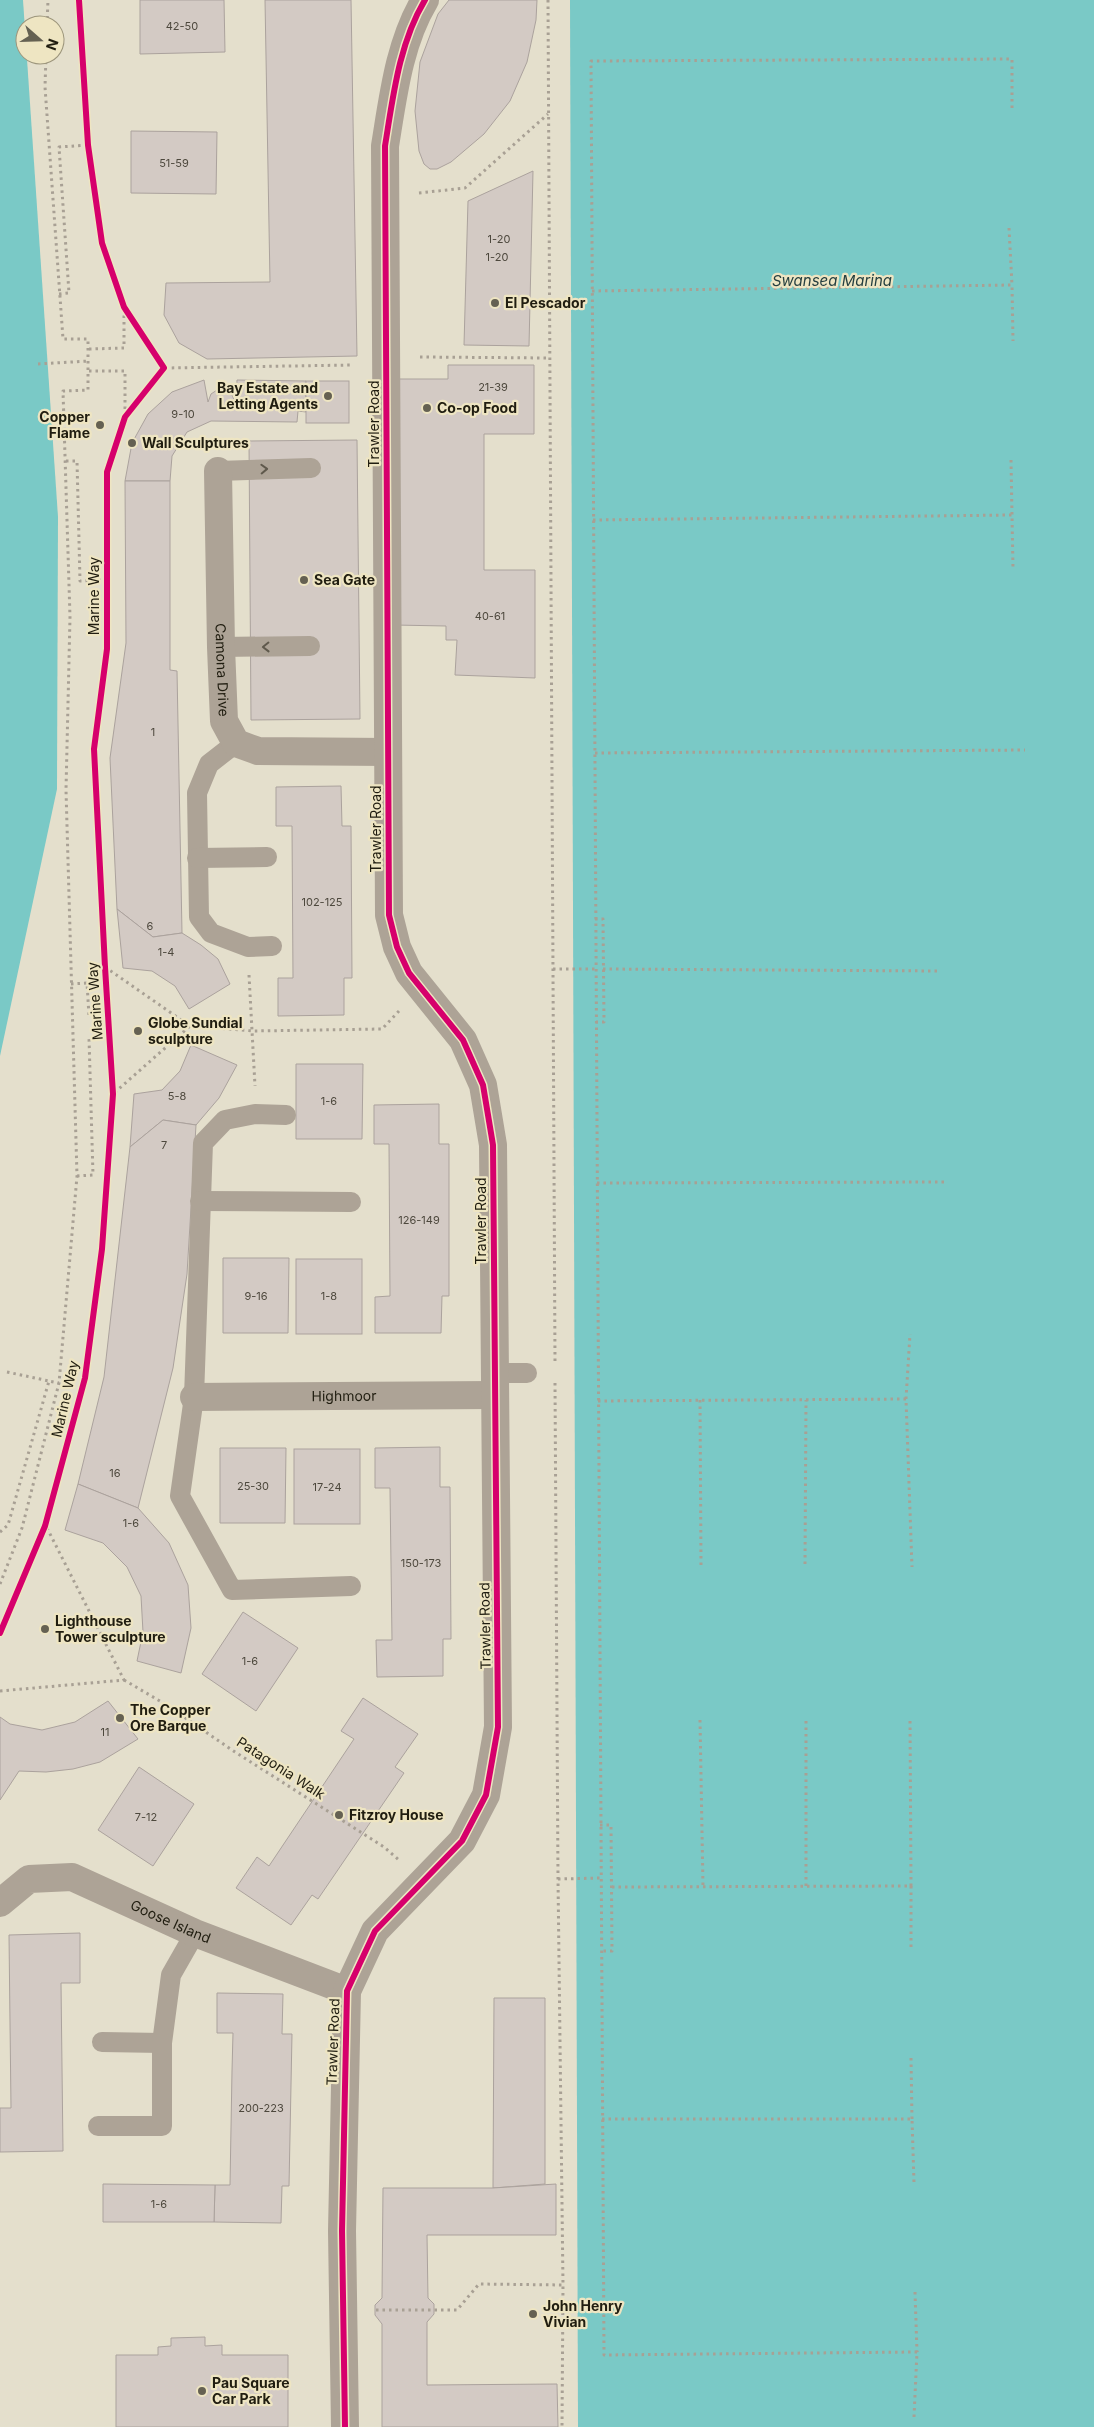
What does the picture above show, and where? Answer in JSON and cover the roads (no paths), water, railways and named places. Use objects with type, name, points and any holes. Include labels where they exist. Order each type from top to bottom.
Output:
[{"type":"street","name":"Trawler Road","points":[[345,2427],[342,2231],[347,1991],[375,1930],[462,1841],[486,1795],[498,1727],[493,1145],[483,1085],[463,1040],[409,973],[397,947],[389,915],[385,146],[397,73],[417,14],[425,0]]},
{"type":"street","name":"Camona Drive","points":[[218,470],[224,721],[236,743]]},
{"type":"street","points":[[236,743],[258,751],[388,752]]},
{"type":"street","name":"Highmoor","points":[[194,1397],[494,1384]]},
{"type":"street","name":"Goose Island","points":[[0,1903],[29,1879],[72,1877],[195,1933],[347,1991]]},
{"type":"lane","points":[[218,470],[310,468]]},
{"type":"lane","points":[[221,647],[310,646]]},
{"type":"lane","points":[[236,743],[209,764],[197,793],[199,917],[212,933],[248,947],[272,946]]},
{"type":"lane","points":[[197,858],[267,857]]},
{"type":"lane","points":[[286,1116],[255,1114],[225,1120],[203,1143],[194,1397],[180,1496],[232,1590],[351,1586]]},
{"type":"lane","points":[[200,1201],[351,1202]]},
{"type":"lane","points":[[494,1384],[527,1373]]},
{"type":"lane","points":[[98,2126],[162,2126],[162,2043],[171,1975],[195,1933]]},
{"type":"lane","points":[[102,2042],[162,2043]]},
{"type":"water","points":[[0,0],[23,0],[24,15],[15,15],[15,65],[27,65],[58,517],[57,789],[0,1056]]},
{"type":"water","name":"Swansea Marina","points":[[570,0],[1094,0],[1094,2427],[578,2427]]},
{"type":"place","name":"El Pescador","points":[[495,303]]},
{"type":"place","name":"Bay Estate and Letting Agents","points":[[328,396]]},
{"type":"place","name":"Co-op Food","points":[[427,408]]},
{"type":"place","name":"Copper Flame","points":[[100,425]]},
{"type":"place","name":"Wall Sculptures","points":[[132,443]]},
{"type":"place","name":"Sea Gate","points":[[304,580]]},
{"type":"place","name":"Globe Sundial sculpture","points":[[138,1031]]},
{"type":"place","name":"Lighthouse Tower sculpture","points":[[45,1629]]},
{"type":"place","name":"The Copper Ore Barque","points":[[120,1718]]},
{"type":"place","name":"Fitzroy House","points":[[339,1815]]},
{"type":"place","name":"John Henry Vivian","points":[[533,2314]]},
{"type":"place","name":"Pau Square Car Park","points":[[202,2391]]}]
